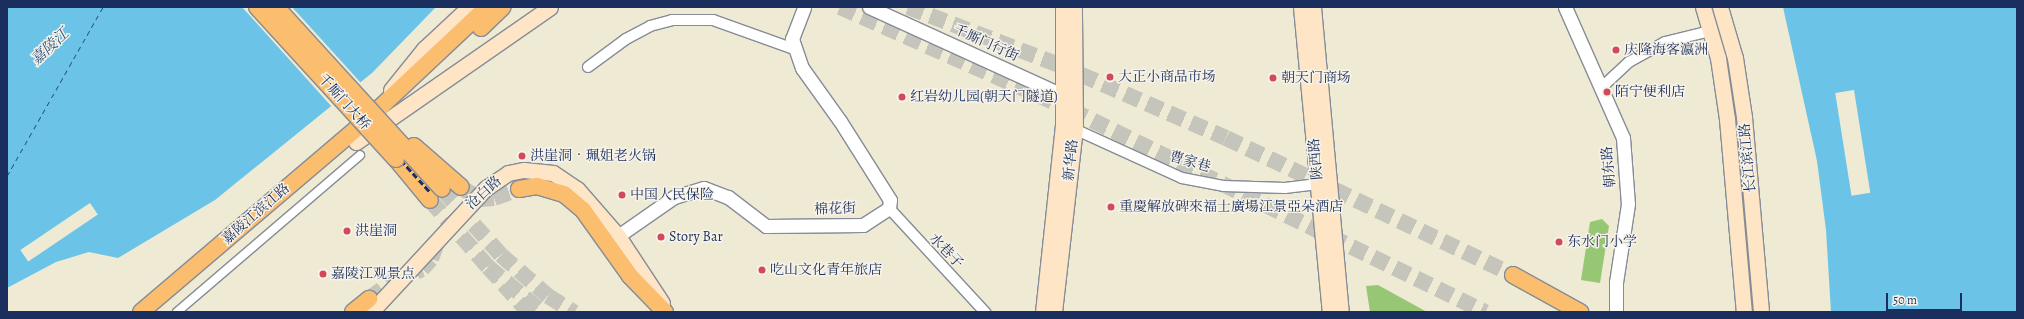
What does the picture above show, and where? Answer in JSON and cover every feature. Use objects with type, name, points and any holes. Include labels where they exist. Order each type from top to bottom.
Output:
[{"type":"main road","name":"千厮门大桥","points":[[257,7],[430,200]]},
{"type":"main road","name":"千厮门大桥","points":[[276,7],[370,113],[442,189]]},
{"type":"main road","name":"嘉陵江滨江路","points":[[370,113],[424,49],[470,7]]},
{"type":"main road","name":"嘉陵江滨江路","points":[[141,312],[370,113],[487,7]]},
{"type":"main road","name":"嘉陵江滨江路","points":[[358,148],[503,7]]},
{"type":"main road","name":"嘉陵江滨江路","points":[[159,312],[358,148],[550,7]]},
{"type":"main road","name":"新华路","points":[[1063,7],[1069,98]]},
{"type":"main road","name":"新华路","points":[[1054,312],[1069,126],[1074,7]]},
{"type":"main road","name":"陕西路","points":[[1301,7],[1330,312]]},
{"type":"main road","name":"陕西路","points":[[1313,7],[1341,312]]},
{"type":"main road","name":"长江滨江路","points":[[1703,7],[1710,32],[1727,119],[1744,312]]},
{"type":"main road","name":"长江滨江路","points":[[1720,7],[1735,58],[1744,117],[1761,312]]},
{"type":"main road","points":[[370,113],[461,187]]},
{"type":"main road","name":"新华路","points":[[1044,312],[1069,126]]},
{"type":"main road","name":"沧白路","points":[[370,305],[486,188],[508,173],[539,170],[566,178],[618,236],[668,312]]},
{"type":"main road","points":[[519,189],[548,188],[573,202],[630,276],[665,312]]},
{"type":"main road","points":[[1512,275],[1580,312]]},
{"type":"main road","points":[[353,312],[370,305]]},
{"type":"street","points":[[804,7],[794,29],[794,49],[802,68],[840,121],[890,200],[889,208]]},
{"type":"street","name":"千厮门行街","points":[[869,7],[886,11],[1069,98]]},
{"type":"street","name":"朝东路","points":[[1565,7],[1623,138],[1628,204],[1616,282],[1616,312]]},
{"type":"street","points":[[588,67],[626,39],[650,26],[672,20],[713,20],[794,49]]},
{"type":"street","points":[[1601,88],[1629,62],[1666,42],[1710,32]]},
{"type":"street","name":"曹家巷","points":[[1069,126],[1182,178],[1224,186],[1277,188],[1318,184]]},
{"type":"street","points":[[177,312],[358,148]]},
{"type":"street","name":"棉花街","points":[[618,236],[674,198],[704,188],[728,197],[766,226],[863,225],[889,208]]},
{"type":"street","name":"水巷子","points":[[889,208],[985,312]]},
{"type":"green space","points":[[1602,219],[1609,226],[1600,283],[1581,280],[1590,222]]},
{"type":"green space","points":[[1378,285],[1427,312],[1370,312],[1366,286]]},
{"type":"water","name":"嘉陵江","points":[[7,7],[436,7],[372,73],[215,200],[118,258],[89,252],[56,262],[7,288]]},
{"type":"water","points":[[1783,7],[2017,7],[2017,312],[1831,312],[1826,230],[1817,161]]},
{"type":"pier","points":[[242,7],[292,7],[362,84],[332,107]]},
{"type":"pier","points":[[1854,90],[1870,193],[1852,196],[1835,93]]},
{"type":"pier","points":[[90,203],[98,215],[28,262],[20,250]]},
{"type":"ferry route","points":[[7,176],[103,7]]},
{"type":"tunnel","points":[[840,7],[1071,110],[1485,312]]},
{"type":"tunnel","points":[[908,7],[1059,65],[1226,138],[1513,275]]},
{"type":"tunnel","points":[[461,187],[479,199],[494,198],[519,189]]},
{"type":"tunnel","points":[[442,189],[501,255],[548,296],[574,312]]},
{"type":"tunnel","points":[[430,200],[488,267],[542,312]]},
{"type":"tunnel","points":[[369,299],[394,280],[422,269],[431,259],[439,237]]},
{"type":"tunnel","points":[[488,267],[528,312]]},
{"type":"railway","points":[[261,7],[430,192]]},
{"type":"railway","points":[[270,7],[435,187]]},
{"type":"place","name":"庆隆海客瀛洲","points":[[1616,50]]},
{"type":"place","name":"大正小商品市场","points":[[1110,77]]},
{"type":"place","name":"朝天门商场","points":[[1273,78]]},
{"type":"place","name":"陌宁便利店","points":[[1607,92]]},
{"type":"place","name":"红岩幼儿园(朝天门隧道)","points":[[902,97]]},
{"type":"place","name":"洪崖洞‧珮姐老火锅","points":[[522,156]]},
{"type":"place","name":"中国人民保险","points":[[622,195]]},
{"type":"place","name":"重慶解放碑來福士廣場江景亞朵酒店","points":[[1111,207]]},
{"type":"place","name":"洪崖洞","points":[[347,231]]},
{"type":"place","name":"Story Bar","points":[[661,237]]},
{"type":"place","name":"东水门小学","points":[[1559,242]]},
{"type":"place","name":"吃山文化青年旅店","points":[[762,270]]},
{"type":"place","name":"嘉陵江观景点","points":[[323,274]]}]
